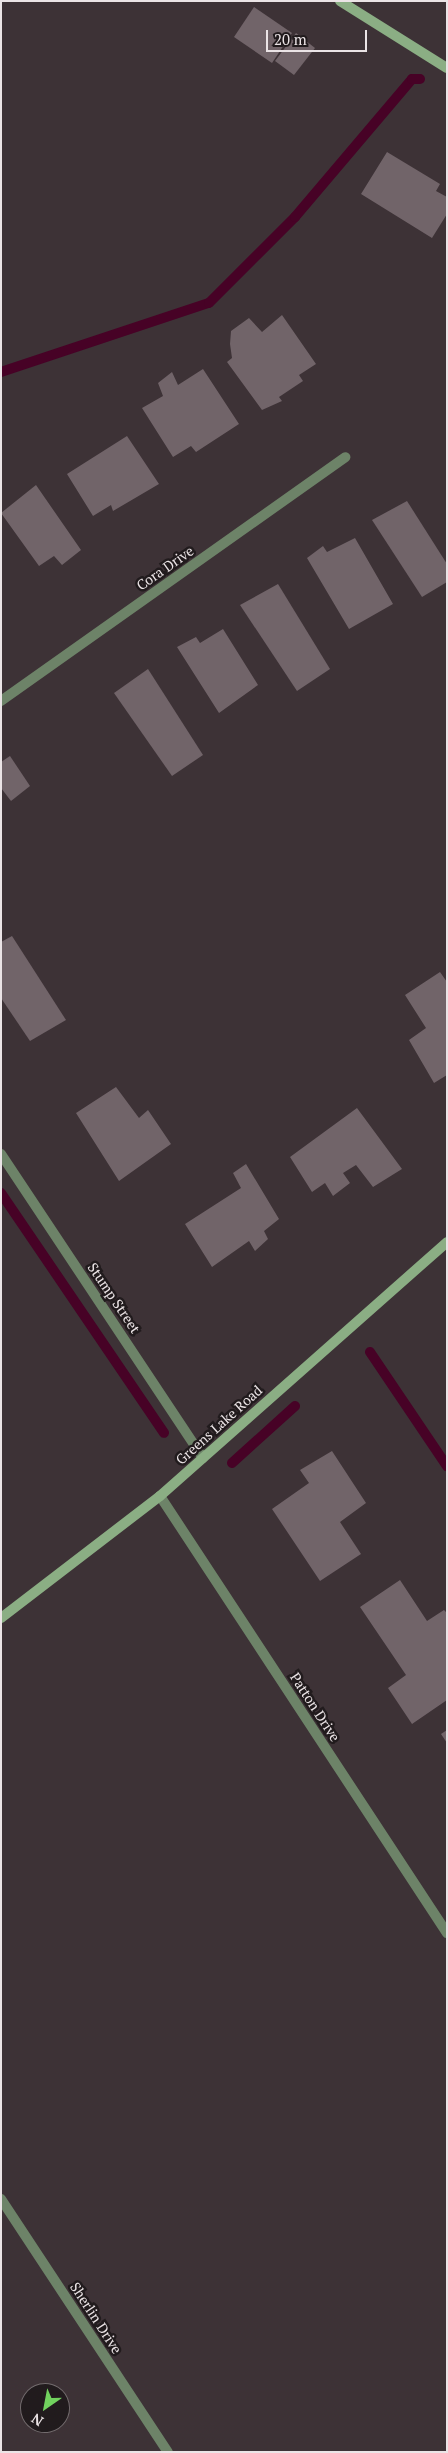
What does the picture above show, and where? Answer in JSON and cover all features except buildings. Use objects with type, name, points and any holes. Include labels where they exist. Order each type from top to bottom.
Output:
[{"type":"street","points":[[340,1],[447,68]]},
{"type":"street","name":"Cora Drive","points":[[1,701],[345,457]]},
{"type":"street","name":"Stump Street","points":[[1,1154],[203,1458]]},
{"type":"street","name":"Greens Lake Road","points":[[1,1618],[160,1496],[447,1242]]},
{"type":"street","name":"Patton Drive","points":[[160,1496],[447,1932]]},
{"type":"street","name":"Sherlin Drive","points":[[1,2199],[168,2452]]},
{"type":"waterway","points":[[1,372],[209,303],[295,217],[412,79],[420,79]]},
{"type":"waterway","points":[[1,1193],[164,1433]]},
{"type":"waterway","points":[[370,1352],[447,1466]]},
{"type":"waterway","points":[[232,1463],[295,1406]]}]
